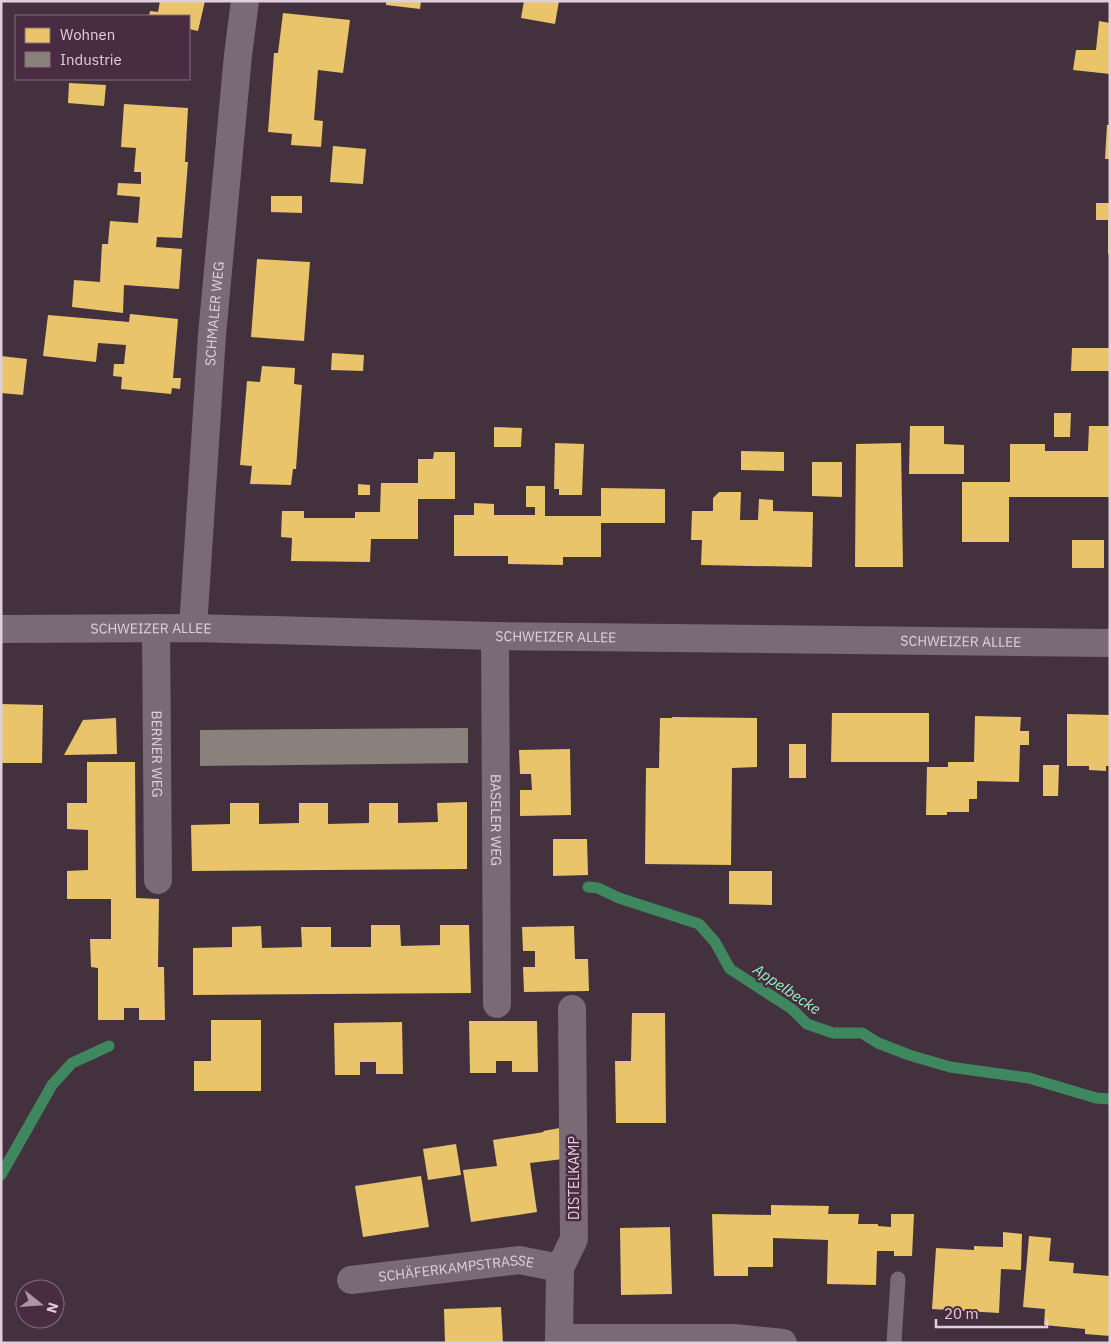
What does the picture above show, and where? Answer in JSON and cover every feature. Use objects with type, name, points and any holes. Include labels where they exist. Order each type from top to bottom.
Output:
[{"type":"street","name":"SCHMALER WEG","points":[[193,628],[212,335],[238,54],[245,1]]},
{"type":"street","name":"BERNER WEG","points":[[156,628],[158,880]]},
{"type":"street","name":"SCHWEIZER ALLEE","points":[[1,629],[193,628],[495,636],[1110,643]]},
{"type":"street","name":"BASELER WEG","points":[[495,636],[497,1004]]},
{"type":"street","name":"DISTELKAMP","points":[[559,1340],[560,1268],[574,1240],[572,1009]]},
{"type":"street","name":"SCHÄFERKAMPSTRASSE","points":[[351,1280],[518,1260],[560,1268]]},
{"type":"street","points":[[559,1340],[734,1338],[783,1343]]},
{"type":"lane","points":[[894,1343],[898,1279]]},
{"type":"building: Wohnen","points":[[160,1],[205,1],[198,31],[190,29],[190,15],[149,15],[150,11],[158,12]]},
{"type":"building: Wohnen","points":[[386,1],[421,1],[420,9],[386,5]]},
{"type":"building: Wohnen","points":[[524,1],[559,1],[555,24],[521,18]]},
{"type":"building: Wohnen","points":[[283,13],[350,20],[343,73],[318,70],[314,120],[323,121],[321,147],[291,145],[292,134],[268,132],[274,53],[278,53]]},
{"type":"building: Wohnen","points":[[1099,21],[1110,23],[1110,74],[1073,70],[1076,50],[1096,50]]},
{"type":"building: Wohnen","points":[[69,83],[106,85],[104,106],[68,103]]},
{"type":"building: Wohnen","points":[[124,104],[188,108],[185,162],[188,162],[182,238],[157,237],[156,247],[182,249],[179,289],[124,285],[123,313],[72,307],[74,280],[100,282],[102,244],[108,244],[110,221],[138,223],[140,197],[117,195],[118,183],[141,184],[141,172],[134,172],[136,148],[121,147]]},
{"type":"building: Wohnen","points":[[1107,125],[1110,125],[1110,159],[1105,159]]},
{"type":"building: Wohnen","points":[[333,146],[366,149],[363,184],[330,182]]},
{"type":"building: Wohnen","points":[[271,196],[302,196],[302,213],[271,212]]},
{"type":"building: Wohnen","points":[[1096,203],[1110,203],[1110,254],[1108,254],[1108,220],[1096,220]]},
{"type":"building: Wohnen","points":[[257,259],[310,262],[304,341],[251,337]]},
{"type":"building: Wohnen","points":[[130,314],[178,319],[173,378],[181,378],[180,389],[172,388],[171,394],[121,389],[122,377],[113,376],[114,364],[124,364],[126,345],[98,343],[96,362],[43,356],[48,315],[129,322]]},
{"type":"building: Wohnen","points":[[1072,348],[1110,348],[1110,371],[1071,371]]},
{"type":"building: Wohnen","points":[[332,353],[364,355],[363,371],[331,370]]},
{"type":"building: Wohnen","points":[[1,356],[27,359],[23,395],[1,393]]},
{"type":"building: Wohnen","points":[[262,366],[295,368],[294,384],[302,385],[296,469],[293,469],[291,485],[250,484],[252,466],[240,465],[247,381],[260,382]]},
{"type":"building: Wohnen","points":[[1054,413],[1071,413],[1070,437],[1054,437]]},
{"type":"building: Wohnen","points":[[910,426],[944,426],[944,444],[964,445],[964,474],[909,474]]},
{"type":"building: Wohnen","points":[[1089,426],[1110,426],[1110,497],[1009,497],[1009,542],[962,542],[962,482],[1010,482],[1010,444],[1045,444],[1045,451],[1088,451]]},
{"type":"building: Wohnen","points":[[494,427],[522,428],[521,447],[494,447]]},
{"type":"building: Wohnen","points":[[555,443],[584,444],[582,495],[559,495],[559,489],[554,489]]},
{"type":"building: Wohnen","points":[[901,443],[903,567],[855,567],[856,444]]},
{"type":"building: Wohnen","points":[[741,451],[784,452],[784,471],[741,470]]},
{"type":"building: Wohnen","points":[[434,452],[455,452],[455,499],[418,499],[418,539],[371,539],[370,562],[291,561],[292,538],[281,537],[282,511],[304,511],[304,518],[355,518],[355,512],[380,512],[381,483],[418,483],[418,459],[433,459]]},
{"type":"building: Wohnen","points":[[812,462],[842,462],[842,497],[812,496]]},
{"type":"building: Wohnen","points":[[358,484],[370,485],[370,495],[358,495]]},
{"type":"building: Wohnen","points":[[526,486],[545,486],[545,516],[601,516],[601,488],[665,489],[665,523],[601,523],[601,557],[563,557],[563,565],[508,564],[508,556],[454,556],[454,515],[474,515],[474,503],[494,504],[494,515],[535,515],[535,507],[526,507]]},
{"type":"building: Wohnen","points":[[719,492],[741,492],[740,520],[758,520],[759,499],[773,500],[773,511],[813,512],[812,567],[701,565],[702,540],[691,540],[692,511],[713,511],[713,498]]},
{"type":"building: Wohnen","points":[[1072,540],[1104,540],[1104,568],[1072,568]]},
{"type":"building: Wohnen","points":[[1,704],[43,705],[42,763],[1,763]]},
{"type":"building: Wohnen","points":[[832,713],[929,713],[929,762],[831,762]]},
{"type":"building: Wohnen","points":[[1067,714],[1110,715],[1110,766],[1106,766],[1106,771],[1089,770],[1089,766],[1067,766]]},
{"type":"building: Wohnen","points":[[975,716],[1021,717],[1020,731],[1029,731],[1029,745],[1020,745],[1019,782],[977,781],[977,799],[969,799],[969,812],[947,812],[947,815],[926,815],[927,767],[948,767],[948,762],[974,762]]},
{"type":"building: Wohnen","points":[[116,718],[117,754],[64,755],[83,720]]},
{"type":"building: Wohnen","points":[[660,718],[757,718],[757,767],[732,768],[731,865],[645,864],[646,768],[659,768]]},
{"type":"building: Wohnen","points":[[789,744],[806,744],[806,778],[789,778]]},
{"type":"building: Wohnen","points":[[570,749],[571,815],[520,816],[520,790],[532,790],[531,774],[520,774],[519,750]]},
{"type":"building: Wohnen","points":[[87,762],[135,762],[136,898],[159,899],[158,967],[164,967],[165,1020],[139,1020],[139,1008],[124,1008],[124,1020],[98,1020],[98,968],[91,967],[90,939],[111,939],[111,899],[67,899],[67,871],[88,870],[88,830],[67,829],[67,803],[87,803]]},
{"type":"building: Wohnen","points":[[1043,765],[1059,765],[1058,796],[1043,796]]},
{"type":"building: Wohnen","points":[[467,802],[467,869],[192,871],[191,825],[230,824],[230,803],[259,803],[259,824],[299,823],[299,803],[328,803],[328,824],[369,823],[369,803],[398,803],[398,823],[438,822],[437,803]]},
{"type":"building: Wohnen","points":[[553,839],[587,839],[588,875],[553,876]]},
{"type":"building: Wohnen","points":[[729,871],[772,871],[772,905],[729,904]]},
{"type":"building: Wohnen","points":[[371,925],[400,925],[401,946],[440,945],[440,925],[469,925],[471,993],[193,995],[193,948],[232,947],[232,927],[261,926],[262,948],[302,947],[301,927],[331,927],[331,947],[371,947]]},
{"type":"building: Wohnen","points":[[574,926],[575,959],[588,959],[589,991],[524,992],[523,967],[535,967],[535,951],[523,951],[522,927]]},
{"type":"building: Wohnen","points":[[632,1013],[665,1013],[666,1123],[616,1123],[615,1061],[631,1061]]},
{"type":"building: Wohnen","points":[[211,1020],[261,1020],[261,1091],[194,1091],[194,1061],[211,1061]]},
{"type":"building: Wohnen","points":[[469,1021],[537,1021],[538,1072],[512,1072],[512,1061],[496,1061],[496,1073],[470,1073]]},
{"type":"building: Wohnen","points":[[402,1022],[403,1074],[376,1074],[376,1062],[360,1062],[360,1075],[335,1075],[334,1023]]},
{"type":"building: Wohnen","points":[[560,1128],[563,1159],[530,1163],[537,1212],[471,1222],[463,1170],[497,1166],[493,1140]]},
{"type":"building: Wohnen","points":[[456,1144],[461,1175],[428,1180],[423,1149]]},
{"type":"building: Wohnen","points":[[421,1176],[429,1227],[363,1237],[355,1186]]},
{"type":"building: Wohnen","points":[[771,1205],[829,1206],[828,1214],[859,1214],[858,1224],[878,1224],[878,1226],[891,1227],[891,1214],[914,1214],[912,1256],[894,1256],[894,1251],[877,1251],[876,1285],[827,1284],[828,1240],[773,1238],[773,1267],[748,1267],[748,1276],[714,1276],[712,1214],[771,1215]]},
{"type":"building: Wohnen","points":[[670,1227],[672,1294],[621,1295],[620,1228]]},
{"type":"building: Wohnen","points":[[1003,1232],[1022,1234],[1021,1270],[1001,1269],[999,1313],[932,1309],[936,1248],[974,1250],[974,1246],[1003,1247]]},
{"type":"building: Wohnen","points":[[1029,1236],[1051,1238],[1049,1261],[1074,1263],[1073,1273],[1110,1276],[1110,1336],[1085,1334],[1085,1329],[1044,1325],[1045,1309],[1023,1307]]},
{"type":"building: Wohnen","points":[[501,1307],[503,1343],[445,1343],[444,1309]]},
{"type":"building: Industrie","points":[[468,728],[468,763],[200,766],[200,730]]},
{"type":"waterway","name":"Appelbecke","points":[[588,887],[598,888],[619,898],[699,924],[715,942],[730,969],[792,1009],[807,1024],[833,1033],[862,1033],[878,1043],[909,1055],[950,1067],[1029,1078],[1096,1098],[1110,1099]]},
{"type":"waterway","name":"Appelbecke","points":[[1,1175],[52,1085],[72,1063],[109,1046]]}]
